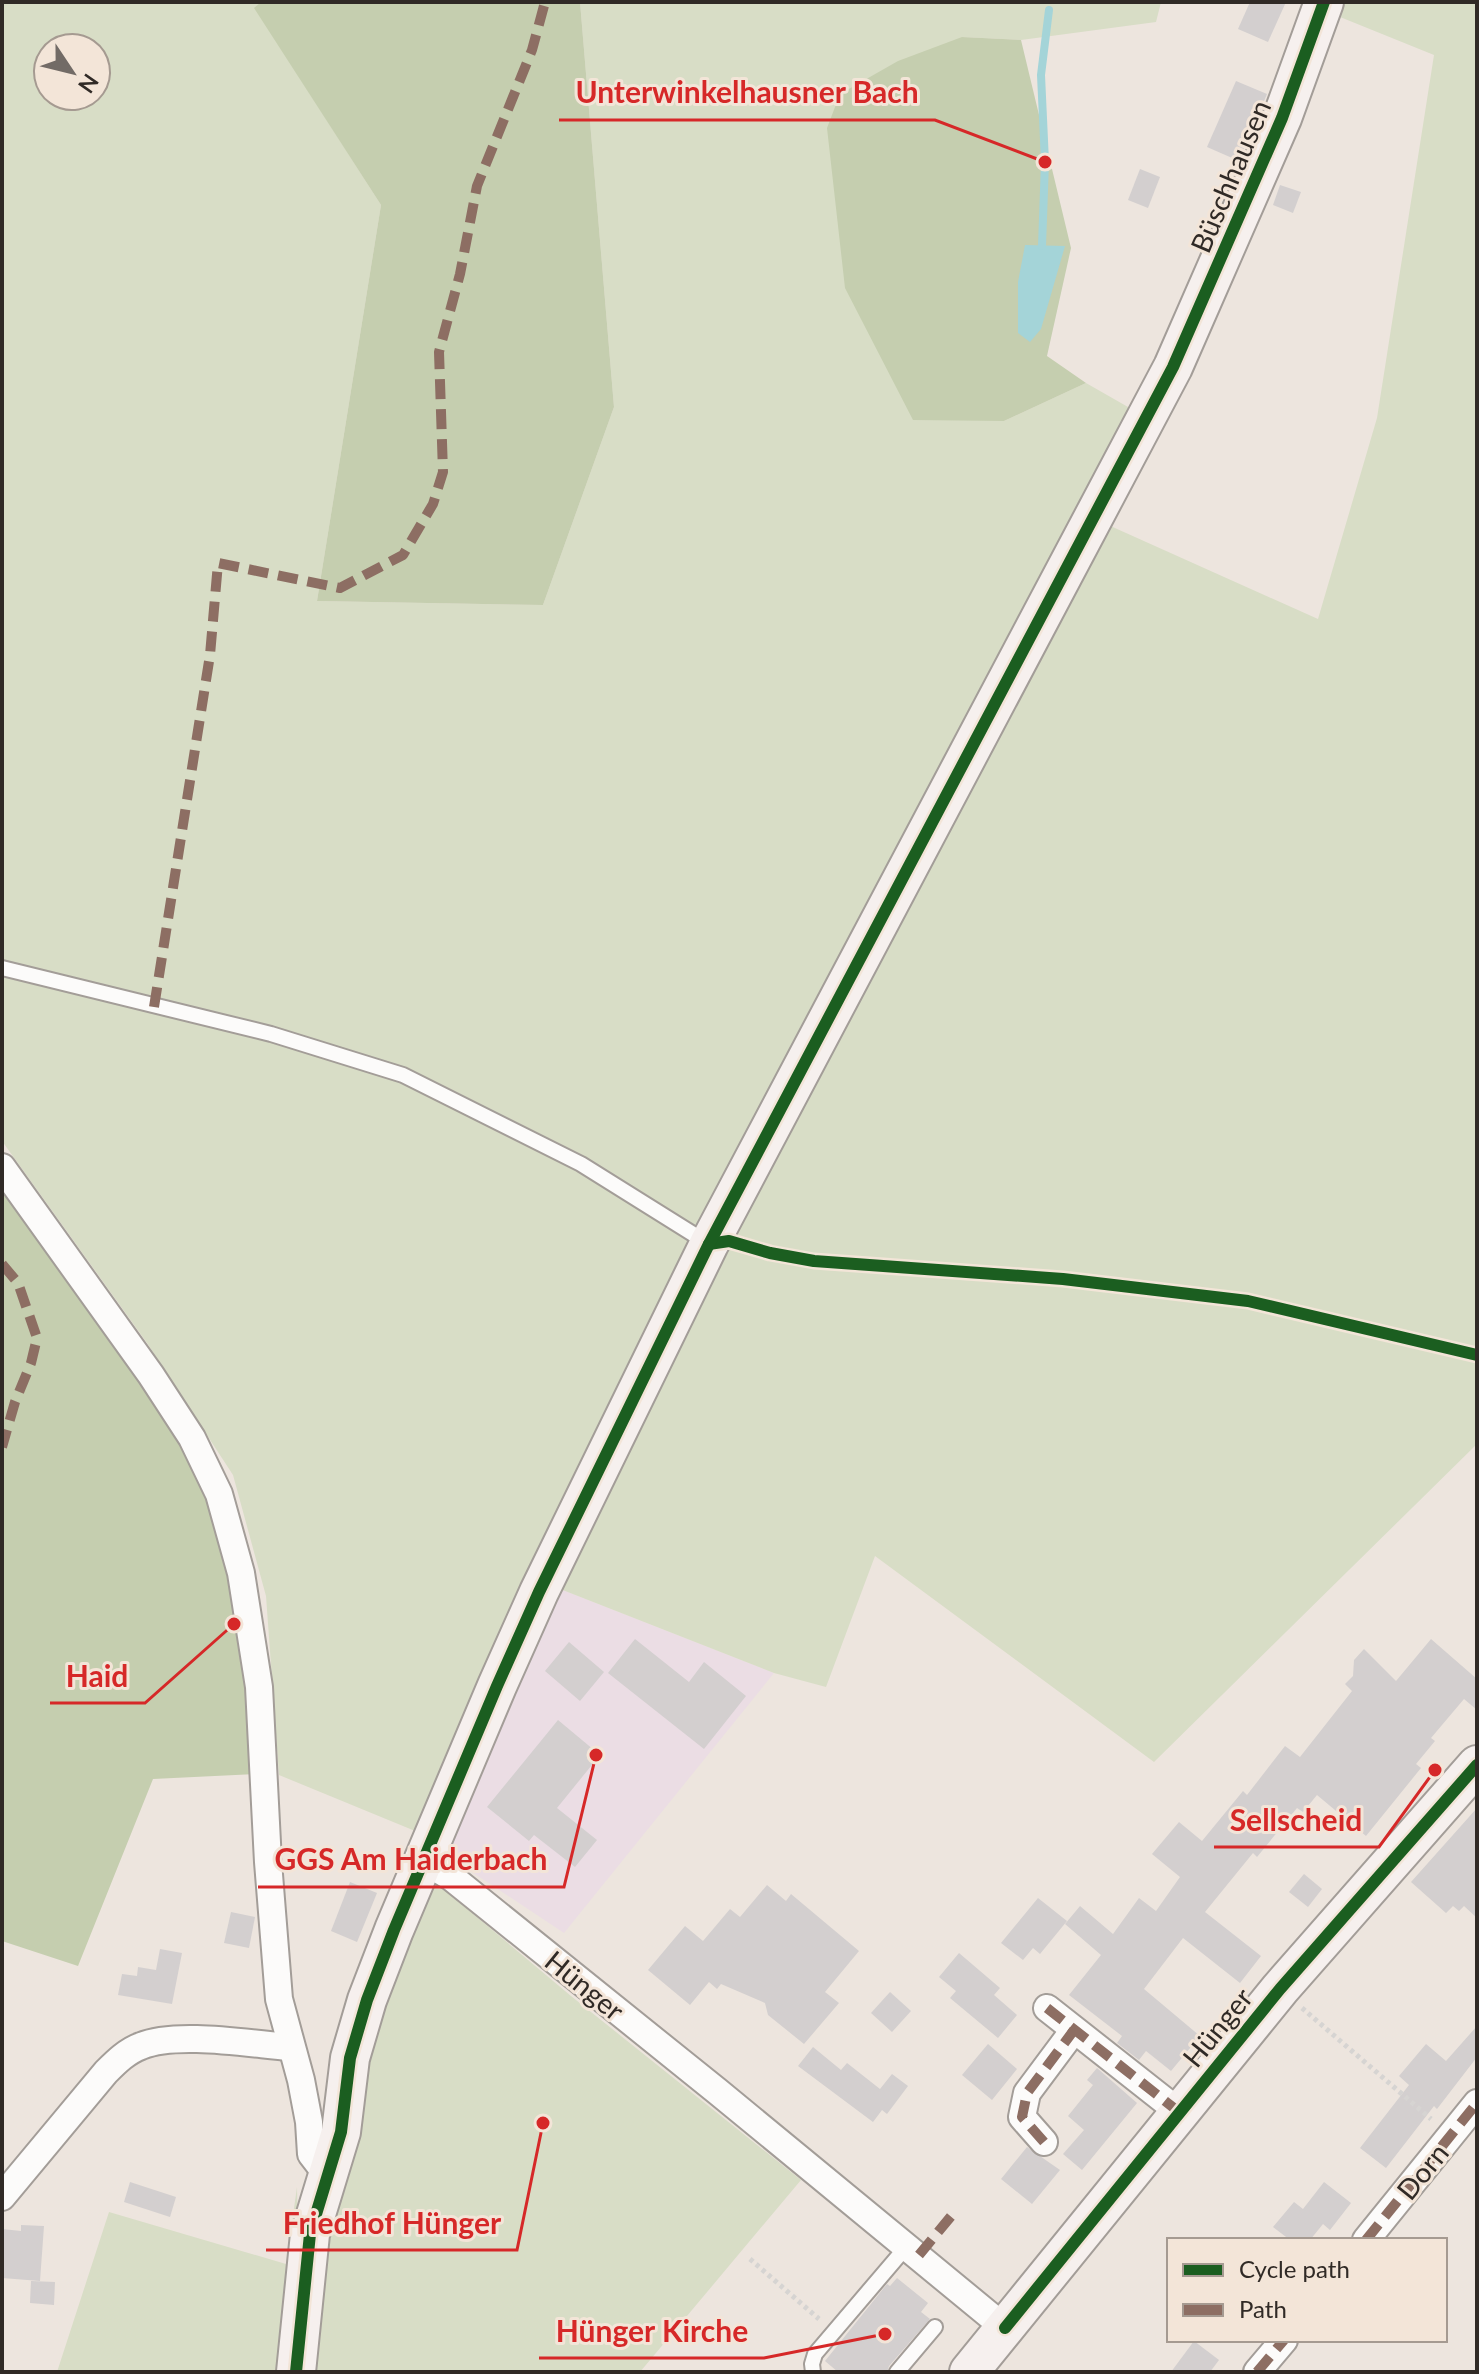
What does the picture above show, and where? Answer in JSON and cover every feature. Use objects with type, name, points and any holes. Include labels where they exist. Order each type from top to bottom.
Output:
[{"type":"street","name":"Büschhausen","points":[[296,2372],[310,2234],[341,2132],[350,2058],[367,2000],[422,1860],[539,1592],[709,1244],[1173,367],[1282,118],[1324,2]]},
{"type":"street","points":[[2,1167],[159,1387],[192,1438],[219,1494],[241,1573],[259,1687],[279,1999],[301,2080],[311,2154],[328,2176]]},
{"type":"street","name":"Hünger","points":[[969,2372],[1280,1989],[1477,1765]]},
{"type":"street","name":"Hünger","points":[[422,1860],[451,1877],[1005,2328]]},
{"type":"street","points":[[1047,2008],[1179,2112]]},
{"type":"street","points":[[1044,2142],[1022,2117],[1027,2093],[1074,2030]]},
{"type":"street","points":[[2,2197],[106,2072],[138,2046],[174,2039],[290,2047]]},
{"type":"street","name":"Dorn","points":[[1368,2238],[1477,2103]]},
{"type":"street","points":[[1257,2372],[1282,2342]]},
{"type":"lane","points":[[2,968],[271,1034],[403,1075],[581,1164],[709,1244]]},
{"type":"lane","points":[[813,2372],[815,2354],[907,2246]]},
{"type":"lane","points":[[897,2372],[935,2327]]},
{"type":"path","points":[[1280,1989],[1431,2118]]},
{"type":"path","points":[[750,2259],[834,2331]]},
{"type":"shaded area","points":[[555,1587],[774,1673],[564,1933],[454,1860],[448,1846]]},
{"type":"green space","points":[[2,2],[261,2],[255,8],[381,205],[317,601],[543,605],[614,407],[580,2],[1161,2],[1156,22],[1021,40],[962,37],[1004,421],[1086,383],[1135,411],[420,1833],[279,1775],[266,1596],[233,1475],[147,1343],[2,1141]]},
{"type":"green space","points":[[261,2],[580,2],[614,407],[543,605],[317,601],[381,205],[254,8]]},
{"type":"green space","points":[[1345,2],[1477,2],[1477,1444],[1154,1762],[875,1556],[826,1687],[774,1673],[555,1587],[612,1470],[1106,524],[1318,619],[1377,418],[1434,55],[1340,17]]},
{"type":"green space","points":[[962,37],[1021,40],[1071,248],[1047,356],[1086,383],[1004,421],[913,420],[845,288],[827,128],[840,94],[898,61]]},
{"type":"green space","points":[[2,1188],[142,1383],[181,1445],[206,1500],[239,1620],[258,1774],[153,1779],[78,1966],[2,1941]]},
{"type":"green space","points":[[429,1887],[441,1887],[571,1996],[801,2180],[640,2372],[310,2372],[320,2257],[348,2179],[365,2066],[382,2004]]},
{"type":"green space","points":[[297,2187],[298,2234],[285,2372],[57,2372],[109,2212],[286,2264]]},
{"type":"water","points":[[1025,245],[1065,246],[1041,329],[1030,342],[1018,333],[1018,282]]},
{"type":"building","points":[[1250,2],[1286,2],[1268,42],[1238,29]]},
{"type":"building","points":[[1236,81],[1267,94],[1239,161],[1207,147]]},
{"type":"building","points":[[1140,169],[1160,177],[1148,208],[1128,200]]},
{"type":"building","points":[[1280,185],[1301,192],[1293,213],[1273,205]]},
{"type":"building","points":[[635,1639],[689,1682],[704,1662],[746,1696],[704,1749],[608,1673]]},
{"type":"building","points":[[1431,1639],[1477,1679],[1477,1710],[1464,1699],[1431,1738],[1435,1741],[1416,1764],[1421,1768],[1366,1836],[1317,1795],[1303,1812],[1297,1808],[1257,1857],[1253,1853],[1205,1912],[1261,1956],[1240,1983],[1183,1938],[1144,1989],[1200,2036],[1171,2071],[1146,2051],[1139,2060],[1117,2043],[1122,2036],[1069,1995],[1101,1955],[1065,1924],[1080,1906],[1113,1934],[1139,1898],[1156,1911],[1180,1877],[1152,1854],[1179,1822],[1202,1841],[1243,1791],[1247,1795],[1285,1746],[1300,1757],[1352,1691],[1345,1684],[1353,1676],[1354,1660],[1364,1649],[1396,1681]]},
{"type":"building","points":[[569,1642],[604,1672],[580,1701],[545,1671]]},
{"type":"building","points":[[558,1720],[600,1755],[557,1808],[597,1840],[575,1867],[534,1835],[529,1841],[487,1807]]},
{"type":"building","points":[[1477,1808],[1477,1918],[1464,1906],[1459,1911],[1453,1906],[1446,1913],[1411,1882]]},
{"type":"building","points":[[1304,1874],[1322,1889],[1308,1907],[1289,1892]]},
{"type":"building","points":[[350,1882],[377,1893],[357,1942],[331,1931]]},
{"type":"building","points":[[767,1885],[786,1901],[791,1894],[859,1951],[825,1992],[839,2003],[804,2044],[768,2015],[765,2003],[721,1984],[717,1989],[709,1982],[690,2005],[648,1970],[685,1926],[703,1941],[730,1909],[740,1917]]},
{"type":"building","points":[[1038,1898],[1067,1921],[1040,1954],[1033,1948],[1023,1960],[1001,1943]]},
{"type":"building","points":[[231,1912],[255,1917],[249,1948],[224,1943]]},
{"type":"building","points":[[160,1949],[182,1953],[172,2004],[118,1995],[122,1974],[137,1976],[138,1967],[156,1970]]},
{"type":"building","points":[[959,1953],[1000,1988],[994,1995],[1017,2015],[998,2038],[950,1998],[956,1991],[939,1977]]},
{"type":"building","points":[[890,1992],[911,2011],[892,2032],[871,2013]]},
{"type":"building","points":[[1477,2026],[1477,2057],[1386,2168],[1360,2148],[1409,2085],[1399,2076],[1426,2044],[1446,2061]]},
{"type":"building","points":[[988,2044],[1017,2069],[992,2100],[962,2075]]},
{"type":"building","points":[[813,2047],[841,2070],[847,2063],[880,2089],[892,2074],[908,2086],[887,2114],[882,2110],[873,2122],[798,2066]]},
{"type":"building","points":[[1097,2068],[1137,2103],[1082,2170],[1063,2154],[1084,2130],[1068,2116],[1093,2085],[1087,2080]]},
{"type":"building","points":[[1027,2147],[1060,2170],[1032,2204],[1001,2179]]},
{"type":"building","points":[[130,2182],[176,2197],[170,2217],[124,2202]]},
{"type":"building","points":[[1324,2182],[1351,2203],[1330,2230],[1323,2224],[1312,2238],[1287,2238],[1273,2227],[1294,2202],[1303,2209]]},
{"type":"building","points":[[21,2225],[44,2226],[40,2281],[2,2278],[2,2229],[21,2231]]},
{"type":"building","points":[[897,2278],[928,2303],[921,2312],[930,2319],[887,2372],[838,2372],[825,2361],[887,2284],[890,2286]]},
{"type":"building","points":[[31,2281],[55,2282],[54,2305],[30,2303]]},
{"type":"building","points":[[1193,2342],[1219,2360],[1210,2372],[1171,2372]]},
{"type":"waterway","points":[[1042,246],[1045,162],[1041,75],[1049,10]]},
{"type":"marked path","points":[[154,1007],[210,655],[218,563],[340,588],[403,555],[433,504],[443,472],[439,352],[460,274],[477,186],[532,50],[545,2]]},
{"type":"marked path","points":[[2,1264],[18,1283],[37,1338],[2,1447]]},
{"type":"marked path","points":[[1047,2008],[1179,2112]]},
{"type":"marked path","points":[[1044,2142],[1022,2117],[1027,2093],[1074,2030]]},
{"type":"marked path","points":[[1368,2238],[1477,2103]]},
{"type":"marked path","points":[[919,2255],[957,2209]]},
{"type":"marked path","points":[[1257,2372],[1282,2342]]},
{"type":"cycle path","points":[[296,2372],[310,2234],[341,2132],[350,2058],[367,2000],[394,1930],[497,1686],[539,1592],[709,1244],[1173,367],[1282,118],[1324,2]]},
{"type":"cycle path","points":[[709,1244],[729,1241],[814,1261],[1063,1279],[1248,1301],[1477,1355]]},
{"type":"cycle path","points":[[1005,2328],[1280,1989],[1477,1765]]},
{"type":"place","name":"Unterwinkelhausner Bach","points":[[1045,162]]},
{"type":"place","name":"Haid","points":[[234,1624]]},
{"type":"place","name":"GGS Am Haiderbach","points":[[596,1755]]},
{"type":"place","name":"Sellscheid","points":[[1435,1770]]},
{"type":"place","name":"Friedhof Hünger","points":[[543,2123]]},
{"type":"place","name":"Hünger Kirche","points":[[885,2334]]}]
